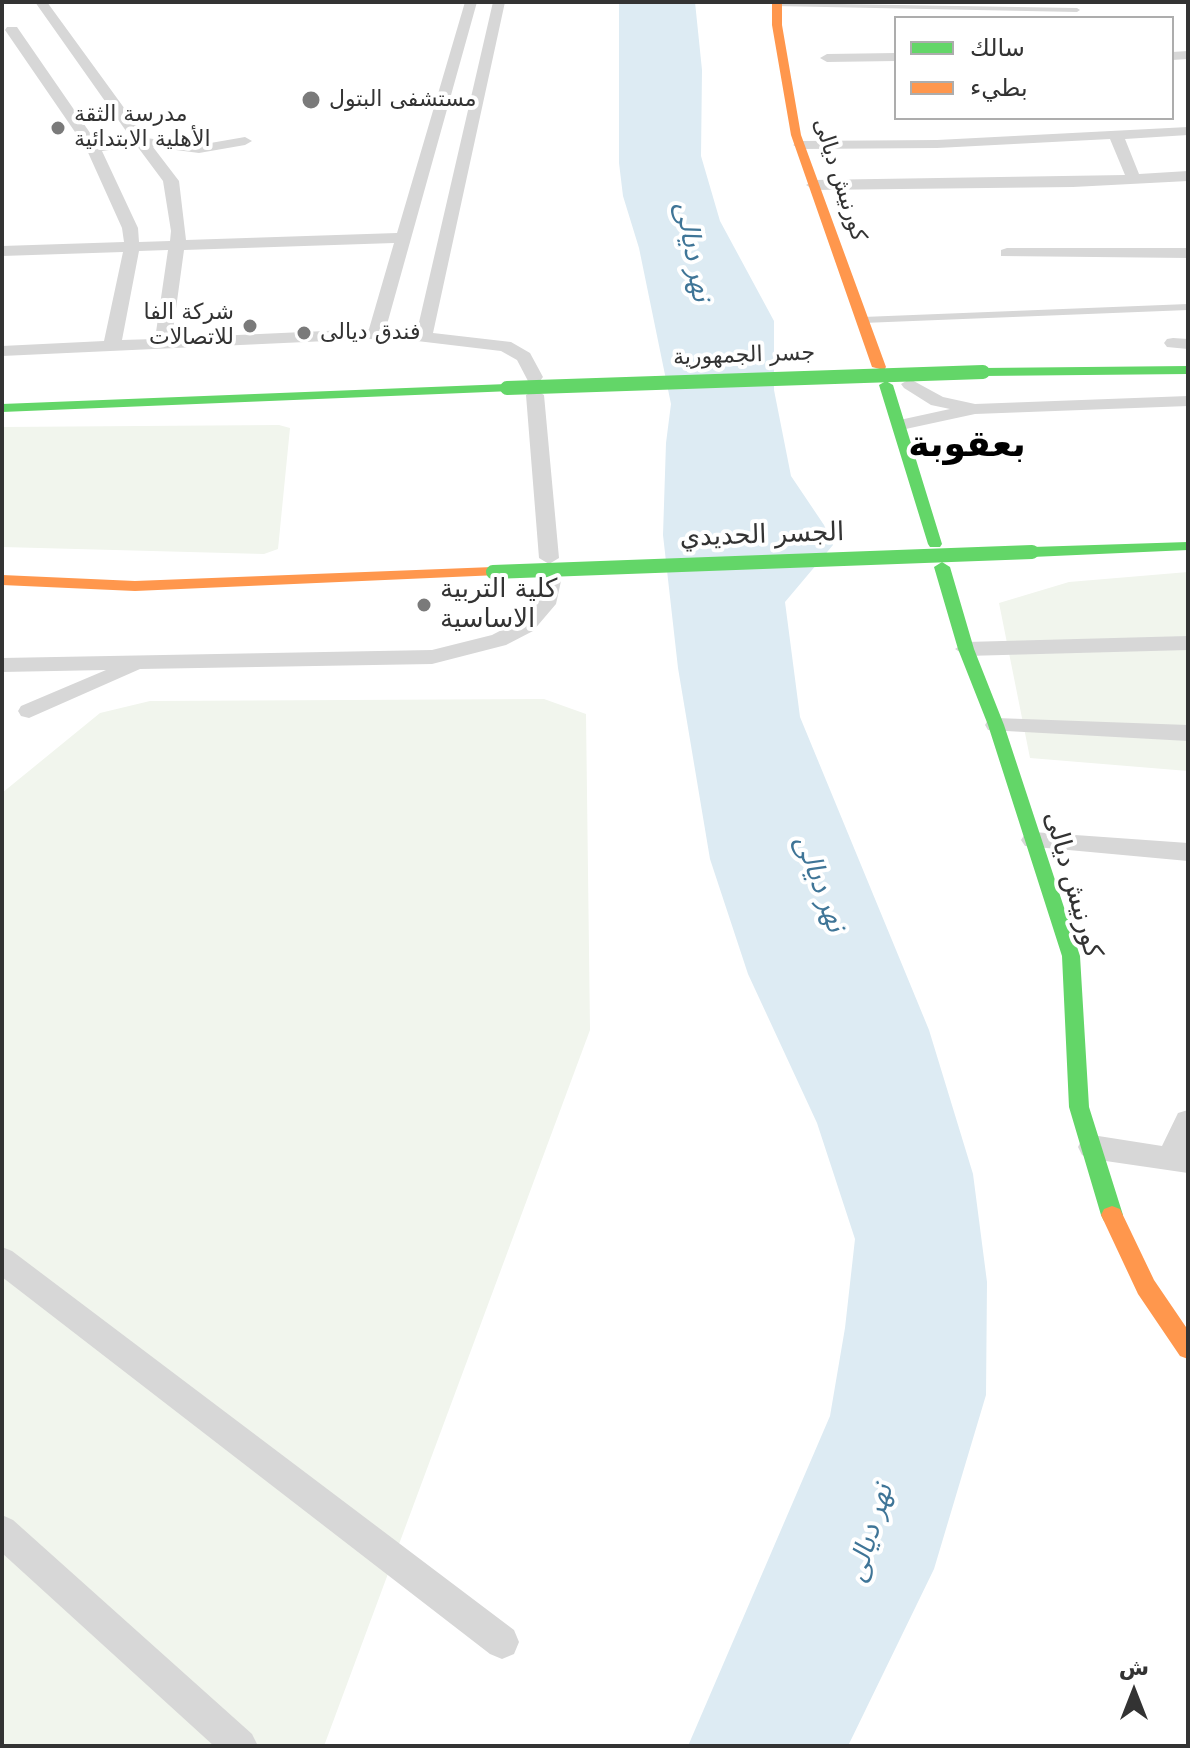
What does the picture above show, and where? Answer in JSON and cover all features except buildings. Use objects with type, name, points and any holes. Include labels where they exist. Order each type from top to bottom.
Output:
[{"type":"main road","name":"كورنيش ديالى","points":[[777,4],[777,25],[800,145],[882,368],[935,544]]},
{"type":"main road","name":"جسر الجمهورية","points":[[2,408],[983,372],[1188,370]]},
{"type":"main road","name":"الجسر الحديدي","points":[[2,580],[135,586],[1188,546]]},
{"type":"main road","name":"كورنيش ديالى","points":[[942,567],[966,649],[996,725],[1071,956],[1079,1107],[1113,1217],[1146,1287],[1188,1349]]},
{"type":"street","points":[[41,2],[59,31],[171,181],[179,224],[178,246],[163,344]]},
{"type":"street","points":[[376,333],[471,2]]},
{"type":"street","points":[[424,336],[499,2]]},
{"type":"street","points":[[14,30],[93,148],[128,221],[132,247],[112,346]]},
{"type":"street","points":[[43,31],[59,31]]},
{"type":"street","points":[[827,58],[894,57]]},
{"type":"street","points":[[800,145],[937,144],[1188,131]]},
{"type":"street","points":[[1115,133],[1134,179]]},
{"type":"street","points":[[93,148],[139,141],[199,149],[245,141]]},
{"type":"street","points":[[814,185],[1188,176]]},
{"type":"street","points":[[2,251],[405,238]]},
{"type":"street","points":[[1007,253],[1188,253]]},
{"type":"street","points":[[2,351],[376,333],[505,346],[524,357],[535,386],[549,558]]},
{"type":"street","points":[[910,384],[937,401],[975,409]]},
{"type":"street","points":[[901,425],[975,409],[1188,401]]},
{"type":"street","points":[[2,665],[432,657],[467,651],[526,626],[546,604],[551,581]]},
{"type":"street","points":[[966,649],[1188,643]]},
{"type":"street","points":[[29,711],[140,664]]},
{"type":"street","points":[[996,725],[1188,733]]},
{"type":"street","points":[[1033,840],[1188,852]]},
{"type":"street","points":[[1092,1147],[1179,1159],[1188,1121]]},
{"type":"street","points":[[2,1260],[502,1642]]},
{"type":"street","points":[[2,1531],[240,1746]]},
{"type":"lane","points":[[777,4],[1077,10]]},
{"type":"lane","points":[[863,320],[1188,307]]},
{"type":"shaded area","points":[[279,425],[290,428],[278,549],[264,554],[2,547],[2,427]]},
{"type":"shaded area","points":[[1188,572],[1188,771],[1030,758],[999,603],[1069,582]]},
{"type":"shaded area","points":[[544,699],[586,714],[590,1030],[324,1746],[2,1746],[2,793],[100,713],[150,701]]},
{"type":"water","name":"نهر ديالى","points":[[619,2],[695,2],[702,70],[701,156],[720,221],[774,321],[774,390],[791,476],[824,525],[833,545],[785,602],[800,717],[929,1030],[973,1174],[987,1282],[986,1395],[934,1569],[848,1746],[688,1746],[830,1416],[845,1328],[855,1239],[817,1123],[748,974],[710,859],[678,668],[663,535],[666,443],[671,404],[639,248],[623,196],[619,163]]},
{"type":"traffic: fast","points":[[983,372],[1188,370]]},
{"type":"traffic: fast","points":[[507,388],[983,372]]},
{"type":"traffic: fast","points":[[886,385],[935,544]]},
{"type":"traffic: fast","points":[[2,408],[507,388]]},
{"type":"traffic: fast","points":[[1032,552],[1188,546]]},
{"type":"traffic: fast","points":[[493,572],[1032,552]]},
{"type":"traffic: fast","points":[[942,567],[966,649],[996,725],[1071,956],[1079,1107],[1112,1215]]},
{"type":"traffic: slow","points":[[777,2],[777,25],[796,135],[879,367]]},
{"type":"traffic: slow","points":[[2,580],[135,586],[493,572]]},
{"type":"traffic: slow","points":[[1112,1215],[1146,1287],[1188,1349]]},
{"type":"place","name":"مستشفى البتول","points":[[311,100]]},
{"type":"place","name":"مدرسة الثقة الأهلية الابتدائية","points":[[58,128]]},
{"type":"place","name":"شركة الفا للاتصالات","points":[[250,326]]},
{"type":"place","name":"فندق ديالى","points":[[304,333]]},
{"type":"place","name":"كلية التربية الاساسية","points":[[424,605]]},
{"type":"district","name":"بعقوبة","points":[[967,447]]}]
